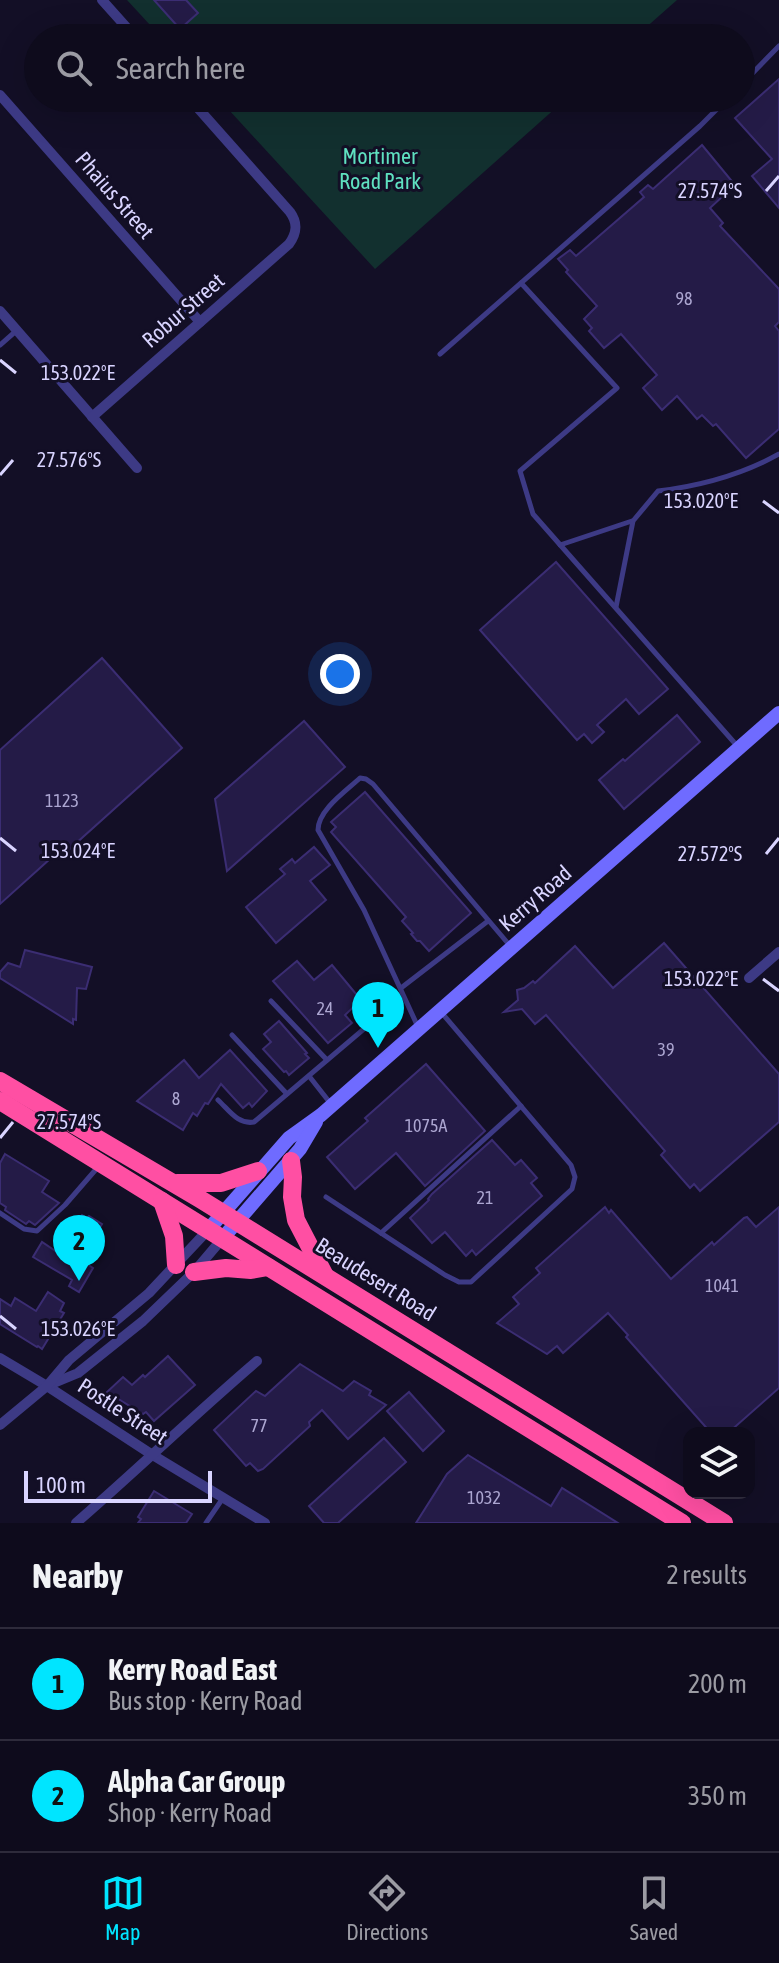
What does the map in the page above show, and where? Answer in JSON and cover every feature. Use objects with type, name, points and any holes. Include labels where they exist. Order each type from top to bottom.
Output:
[{"type":"highway","name":"Beaudesert Road","points":[[0,1081],[325,1275],[724,1523]]},
{"type":"highway","points":[[0,1101],[682,1523]]},
{"type":"highway","points":[[291,1161],[296,1220],[325,1275]]},
{"type":"highway","points":[[174,1183],[221,1183],[258,1171]]},
{"type":"highway","points":[[162,1201],[174,1236],[176,1265]]},
{"type":"highway","points":[[194,1272],[268,1267]]},
{"type":"street","points":[[102,0],[123,24]]},
{"type":"street","name":"Phaius Street","points":[[0,95],[200,322]]},
{"type":"street","name":"Robur Street","points":[[92,417],[289,244],[296,229],[290,212],[201,112]]},
{"type":"street","points":[[0,311],[137,468]]},
{"type":"street","name":"Kerry Road","points":[[230,1218],[258,1171],[289,1138],[326,1110],[779,713]]},
{"type":"street","points":[[749,978],[779,952]]},
{"type":"street","name":"Kerry Road","points":[[0,1425],[47,1386],[69,1360],[132,1309],[176,1265],[215,1234],[291,1161],[326,1110]]},
{"type":"street","name":"Kerry Road","points":[[47,1386],[78,1373],[152,1313],[194,1272],[215,1234]]},
{"type":"street","name":"Postle Street","points":[[0,1358],[265,1523]]},
{"type":"street","points":[[76,1523],[257,1361]]},
{"type":"lane","points":[[755,71],[779,46]]},
{"type":"lane","points":[[440,354],[714,112]]},
{"type":"lane","points":[[521,283],[617,388],[520,471],[533,514],[739,748]]},
{"type":"lane","points":[[0,345],[17,330]]},
{"type":"lane","points":[[616,608],[633,521],[658,491],[685,488],[729,475],[758,466],[779,454]]},
{"type":"lane","points":[[560,545],[633,521]]},
{"type":"lane","points":[[419,1029],[364,910],[318,830],[318,821],[323,813],[360,778],[373,784],[512,948]]},
{"type":"lane","points":[[401,988],[488,921]]},
{"type":"lane","points":[[271,1001],[327,1060]]},
{"type":"lane","points":[[326,1197],[445,1275],[459,1282],[471,1282],[572,1189],[575,1177],[571,1165],[440,1011]]},
{"type":"lane","points":[[218,1100],[239,1121],[254,1122],[378,1017]]},
{"type":"lane","points":[[232,1035],[287,1094]]},
{"type":"lane","points":[[309,1076],[326,1110]]},
{"type":"lane","points":[[381,1233],[521,1106]]},
{"type":"lane","points":[[0,1213],[24,1229],[37,1231],[101,1164]]},
{"type":"lane","points":[[206,1523],[223,1498]]},
{"type":"green space","points":[[127,0],[677,0],[650,24],[149,24]]},
{"type":"green space","name":"Mortimer Road Park","points":[[231,112],[551,112],[375,269]]},
{"type":"building","points":[[154,0],[186,0],[198,13],[186,24],[176,24]]},
{"type":"building","points":[[779,79],[779,208],[752,176],[772,159],[735,118],[742,112],[755,112],[755,100]]},
{"type":"building","points":[[702,145],[735,185],[710,208],[723,223],[720,226],[779,289],[779,322],[775,326],[779,331],[779,429],[746,458],[716,424],[713,426],[702,415],[697,419],[677,396],[662,410],[643,388],[657,375],[621,334],[604,348],[589,331],[592,328],[584,319],[597,306],[558,259],[570,250],[576,256],[644,197],[640,192],[648,185],[653,189]]},
{"type":"building","points":[[556,562],[668,689],[639,714],[626,699],[597,725],[604,732],[592,743],[584,734],[577,740],[480,630]]},
{"type":"building","points":[[102,658],[182,748],[64,854],[60,850],[0,904],[0,750]]},
{"type":"building","points":[[677,715],[700,742],[624,809],[599,780]]},
{"type":"building","points":[[304,721],[345,767],[227,871],[215,799]]},
{"type":"building","points":[[365,792],[471,913],[429,951],[402,921],[406,917],[331,832],[336,827],[331,822]]},
{"type":"building","points":[[314,847],[330,865],[310,881],[326,900],[276,943],[246,907],[285,874],[280,869],[292,859],[295,863]]},
{"type":"building","points":[[664,943],[779,1074],[779,1122],[700,1191],[694,1184],[690,1188],[661,1155],[665,1151],[546,1015],[535,1024],[522,1009],[504,1012],[518,1000],[517,990],[533,981],[535,983],[575,946],[613,988]]},
{"type":"building","points":[[25,950],[92,967],[86,989],[77,988],[76,1020],[73,1019],[73,1024],[0,978],[0,972],[8,963],[20,967]]},
{"type":"building","points":[[297,961],[314,980],[332,965],[361,1000],[345,1015],[352,1023],[328,1043],[273,981]]},
{"type":"building","points":[[279,1021],[309,1058],[289,1075],[263,1049],[271,1042],[264,1034]]},
{"type":"building","points":[[230,1050],[267,1091],[252,1107],[249,1103],[243,1108],[221,1084],[197,1116],[193,1113],[183,1130],[137,1101],[184,1060],[199,1078]]},
{"type":"building","points":[[426,1064],[485,1131],[425,1186],[396,1153],[355,1189],[327,1157],[368,1121],[365,1118]]},
{"type":"building","points":[[492,1140],[515,1165],[521,1160],[537,1178],[531,1183],[542,1196],[476,1255],[472,1250],[466,1256],[445,1232],[432,1243],[410,1218]]},
{"type":"building","points":[[5,1154],[49,1181],[42,1192],[59,1203],[35,1225],[29,1221],[26,1224],[0,1203],[0,1163]]},
{"type":"building","points":[[605,1207],[671,1279],[744,1218],[747,1217],[756,1227],[779,1207],[779,1388],[735,1427],[706,1427],[608,1313],[563,1353],[557,1346],[547,1354],[497,1323],[519,1304],[513,1297],[540,1273],[536,1268]]},
{"type":"building","points":[[82,1215],[102,1224],[80,1259],[93,1268],[79,1292],[69,1286],[72,1280],[33,1257],[42,1242],[63,1256],[76,1234],[72,1231]]},
{"type":"building","points":[[48,1292],[64,1303],[60,1311],[64,1313],[42,1349],[0,1324],[0,1299],[11,1306],[15,1298],[36,1311]]},
{"type":"building","points":[[168,1356],[195,1385],[154,1421],[146,1412],[143,1414],[107,1392],[123,1377],[132,1385]]},
{"type":"building","points":[[300,1364],[343,1391],[354,1381],[386,1405],[348,1439],[322,1410],[309,1422],[310,1426],[263,1469],[258,1471],[250,1463],[246,1466],[214,1430],[256,1391],[265,1396]]},
{"type":"building","points":[[409,1392],[444,1431],[423,1451],[387,1411]]},
{"type":"building","points":[[384,1438],[406,1462],[338,1523],[324,1523],[309,1506]]},
{"type":"building","points":[[468,1455],[551,1506],[562,1488],[618,1523],[416,1523],[447,1474]]},
{"type":"building","points":[[154,1491],[192,1514],[186,1523],[138,1523],[141,1519],[138,1517]]},
{"type":"place","name":"Kerry Road East","points":[[378,1048]]},
{"type":"place","name":"Alpha Car Group","points":[[79,1281]]}]
